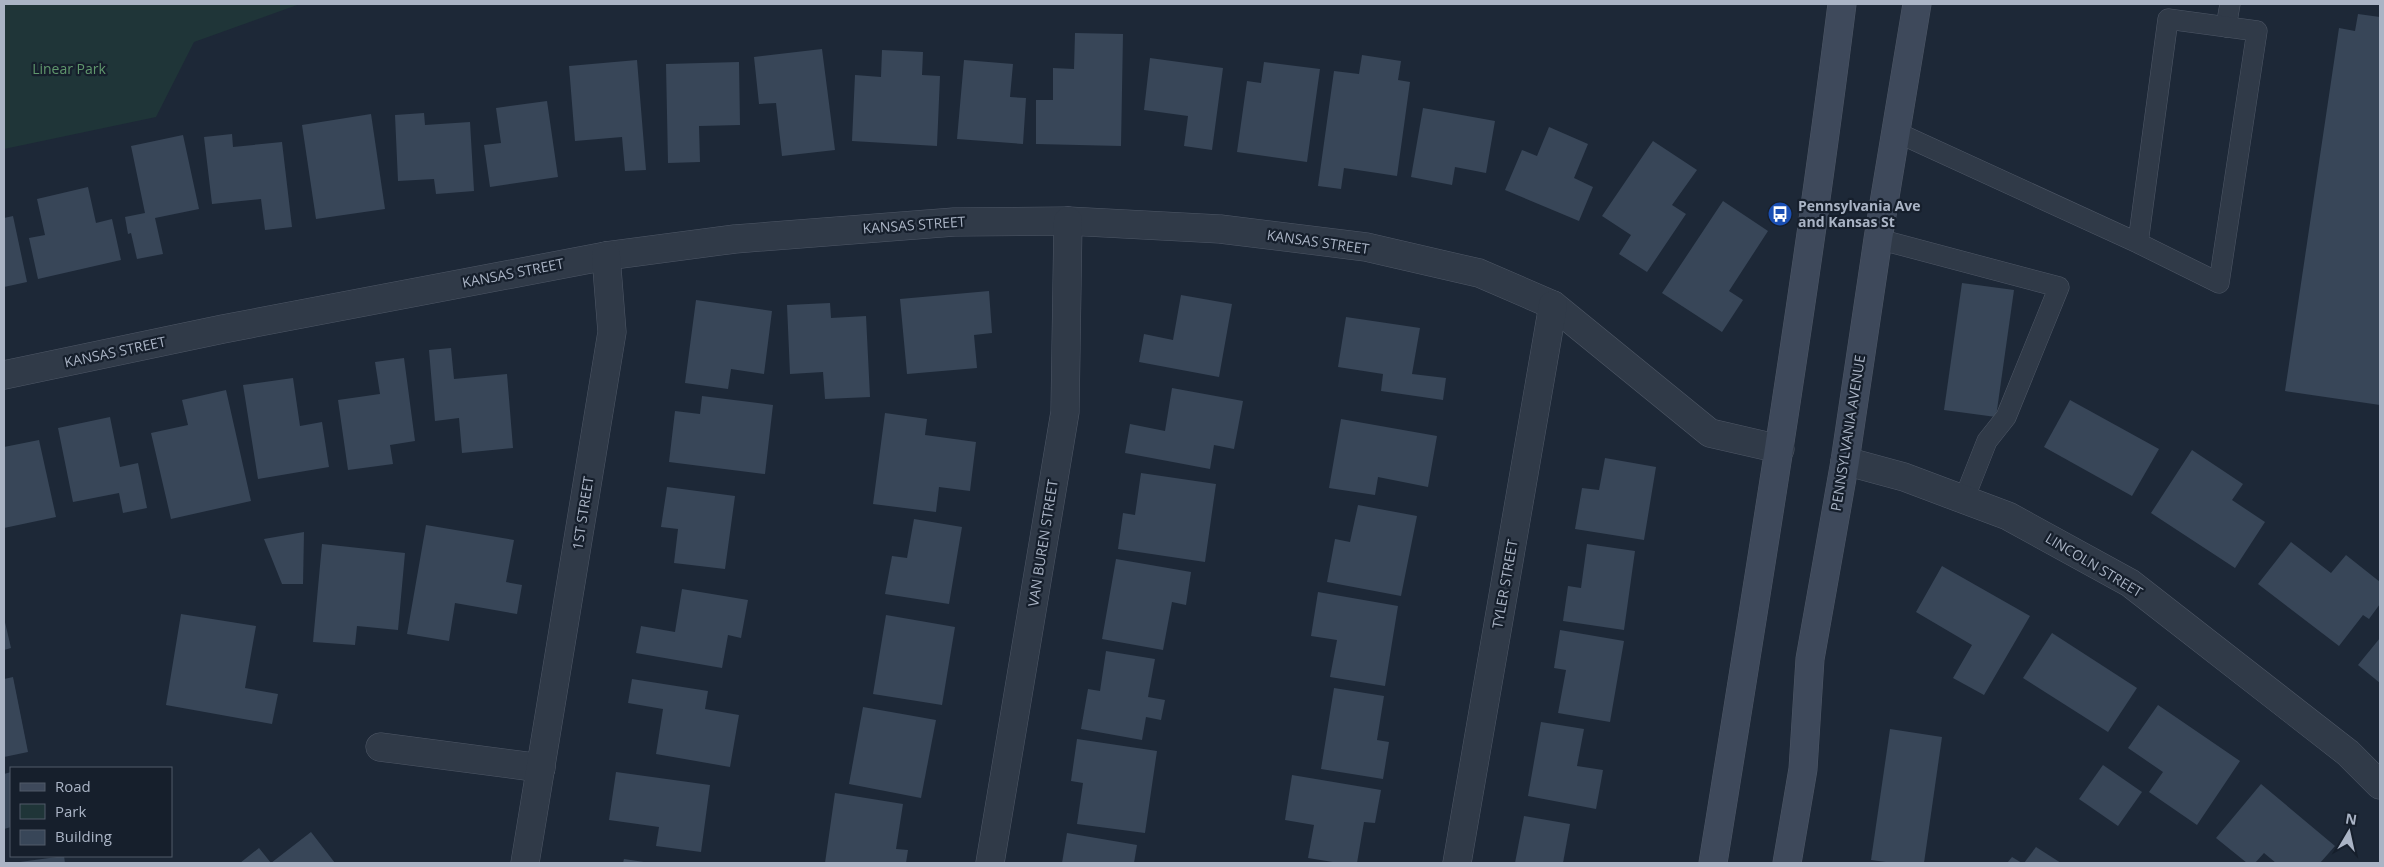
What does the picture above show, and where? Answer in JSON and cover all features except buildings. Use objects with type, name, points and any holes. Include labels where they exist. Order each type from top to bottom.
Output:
[{"type":"main road","points":[[1713,863],[1780,449],[1820,182],[1842,4]]},
{"type":"main road","name":"PENNSYLVANIA AVENUE","points":[[1787,863],[1803,769],[1810,659],[1845,461],[1878,239],[1917,4]]},
{"type":"street","name":"KANSAS STREET","points":[[4,376],[223,329],[606,256],[735,239],[906,225],[954,222],[1068,221],[1220,229],[1366,247],[1479,273],[1553,305],[1710,433],[1780,449]]},
{"type":"street","name":"VAN BUREN STREET","points":[[990,863],[1065,412],[1068,221]]},
{"type":"street","name":"1ST STREET","points":[[526,863],[612,332],[606,256]]},
{"type":"street","name":"TYLER STREET","points":[[1456,863],[1553,305]]},
{"type":"street","name":"LINCOLN STREET","points":[[1845,461],[1904,477],[2008,516],[2130,583],[2348,753],[2380,785]]},
{"type":"street","points":[[380,747],[541,768]]},
{"type":"lane","points":[[2226,27],[2230,4]]},
{"type":"lane","points":[[1896,132],[2138,243],[2219,283],[2257,31],[2168,19],[2138,243]]},
{"type":"lane","points":[[1878,239],[2059,287],[2006,417],[1987,441],[1964,499]]},
{"type":"green space","name":"Linear Park","points":[[4,4],[300,4],[194,42],[156,117],[4,149]]},
{"type":"place","name":"Pennsylvania Ave and Kansas St","points":[[1780,214]]}]
